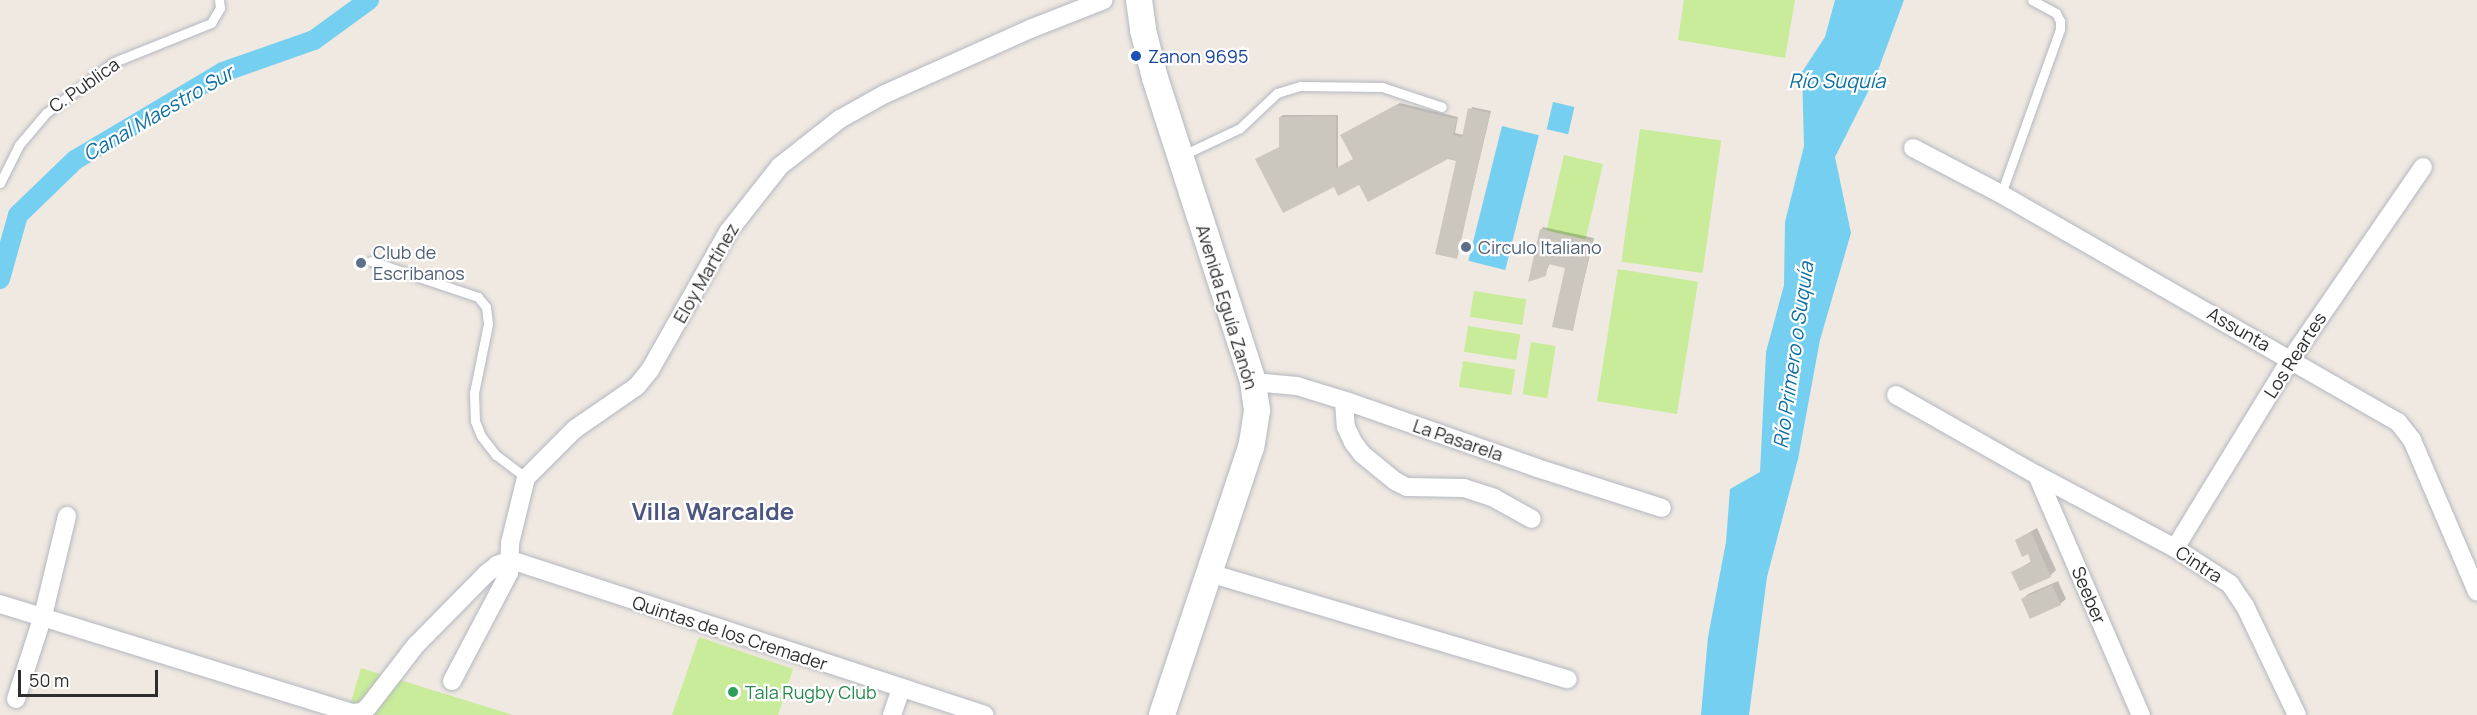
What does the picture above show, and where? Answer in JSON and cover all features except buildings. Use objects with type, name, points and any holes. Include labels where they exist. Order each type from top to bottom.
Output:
[{"type":"main road","name":"Avenida Eguía Zanón","points":[[1139,0],[1152,68],[1252,382],[1257,411],[1251,447],[1162,715]]},
{"type":"street","name":"Eloy Martínez","points":[[526,478],[575,429],[637,386],[650,370],[728,232],[780,166],[805,145],[840,119],[885,94],[1030,29],[1104,0]]},
{"type":"street","name":"Assunta","points":[[1913,148],[2001,194],[2398,422],[2406,430],[2477,592]]},
{"type":"street","name":"Los Reartes","points":[[2175,548],[2291,359],[2423,168]]},
{"type":"street","name":"La Pasarela","points":[[1252,382],[1297,386],[1662,508]]},
{"type":"street","name":"Cintra","points":[[1896,395],[2037,475],[2175,548],[2217,574],[2238,594],[2297,715]]},
{"type":"street","points":[[1344,401],[1346,427],[1353,442],[1395,481],[1407,487],[1464,488],[1494,498],[1532,519]]},
{"type":"street","name":"Seeber","points":[[2037,475],[2141,715]]},
{"type":"street","points":[[452,681],[503,589],[509,573],[510,543],[526,478]]},
{"type":"street","points":[[16,699],[43,616],[67,516]]},
{"type":"street","points":[[0,604],[353,713],[369,707],[416,645],[477,582],[497,565],[511,560]]},
{"type":"street","name":"Quintas de los Cremader","points":[[511,560],[984,715]]},
{"type":"street","points":[[1209,573],[1568,679]]},
{"type":"street","points":[[892,715],[901,689]]},
{"type":"lane","name":"C. Publica","points":[[0,183],[19,144],[46,112],[114,62],[211,22],[220,8],[219,0]]},
{"type":"lane","points":[[2001,194],[2060,29],[2060,21],[2056,13],[2032,0]]},
{"type":"lane","points":[[1180,156],[1240,128],[1277,93],[1300,86],[1382,87],[1442,107]]},
{"type":"lane","points":[[371,261],[478,297],[486,308],[488,324],[474,393],[475,421],[481,436],[496,455],[526,478]]},
{"type":"green space","points":[[1684,0],[1795,0],[1785,58],[1678,40]]},
{"type":"green space","points":[[1640,129],[1721,140],[1703,273],[1621,262]]},
{"type":"green space","points":[[1564,155],[1603,164],[1585,240],[1546,231]]},
{"type":"green space","points":[[1618,269],[1698,282],[1677,414],[1597,401]]},
{"type":"green space","points":[[1474,291],[1526,299],[1522,325],[1470,317]]},
{"type":"green space","points":[[1468,326],[1520,334],[1516,360],[1464,352]]},
{"type":"green space","points":[[1531,342],[1556,346],[1547,398],[1523,394]]},
{"type":"green space","points":[[1463,361],[1515,369],[1511,395],[1459,387]]},
{"type":"green space","name":"Tala Rugby Club","points":[[699,637],[793,669],[778,715],[672,715]]},
{"type":"green space","points":[[361,668],[513,715],[347,715]]},
{"type":"water","name":"Río Suquía","points":[[1835,0],[1904,0],[1876,76],[1835,157],[1851,233],[1820,340],[1798,459],[1767,577],[1749,715],[1701,715],[1708,637],[1726,542],[1730,489],[1760,472],[1766,352],[1784,285],[1785,222],[1804,146],[1802,72],[1825,37]]},
{"type":"water","points":[[1553,102],[1574,107],[1568,134],[1547,129]]},
{"type":"water","points":[[1502,126],[1539,135],[1505,270],[1468,261]]},
{"type":"waterway","name":"Canal Maestro Sur","points":[[0,279],[18,215],[75,160],[223,72],[314,40],[369,0]]},
{"type":"place","name":"Zanon 9695","points":[[1136,56]]},
{"type":"place","name":"Circulo Italiano","points":[[1466,247]]},
{"type":"place","name":"Club de Escribanos","points":[[361,263]]},
{"type":"place","name":"Tala Rugby Club","points":[[733,692]]},
{"type":"district","name":"Villa Warcalde","points":[[713,511]]},
{"type":"water label","name":"Río Primero o Suquía","points":[[1793,355]]}]
